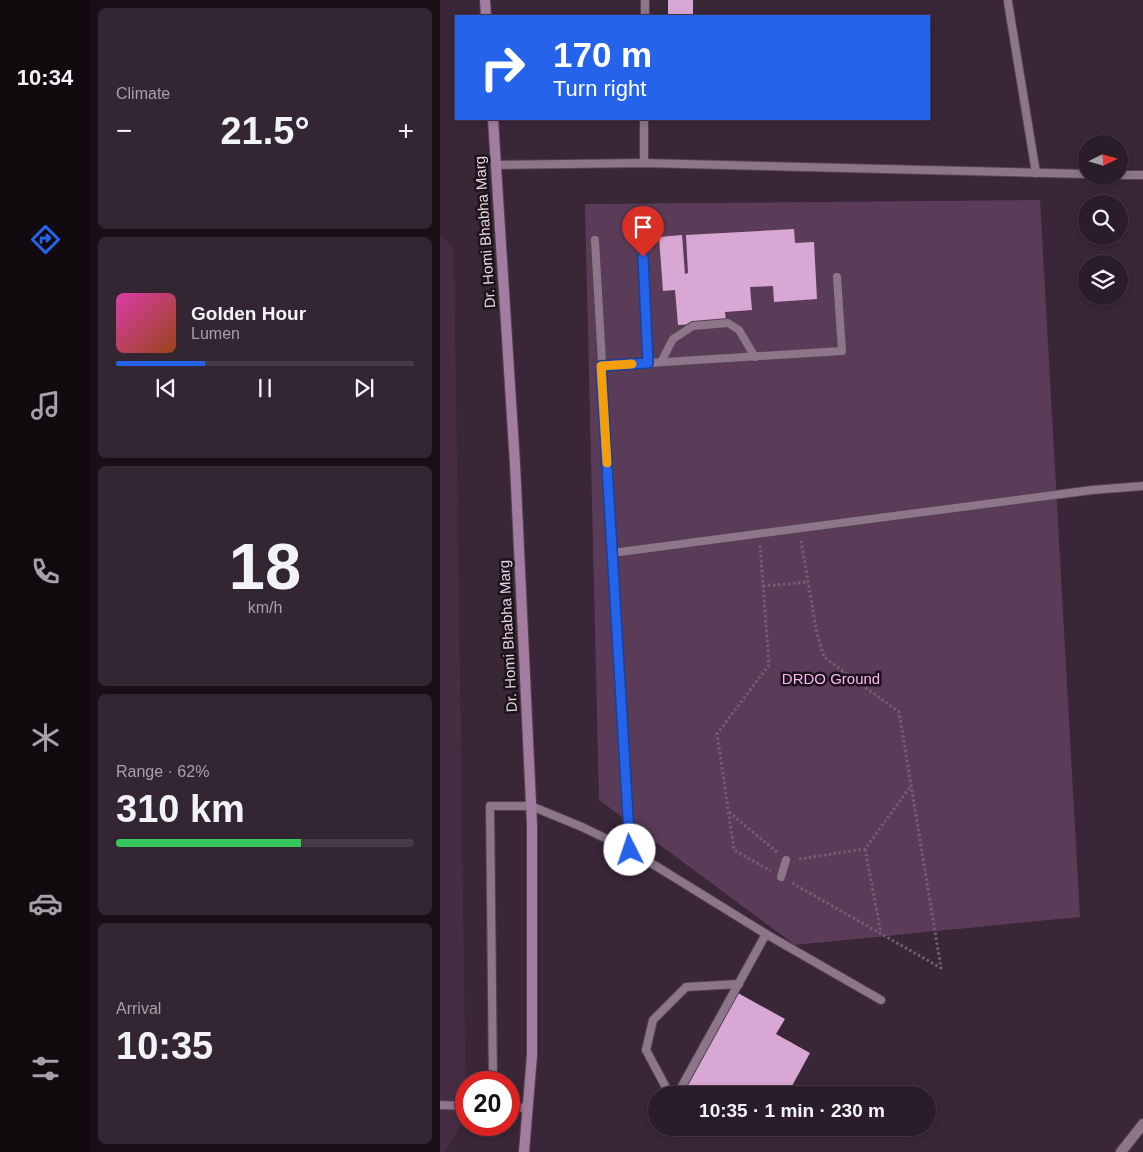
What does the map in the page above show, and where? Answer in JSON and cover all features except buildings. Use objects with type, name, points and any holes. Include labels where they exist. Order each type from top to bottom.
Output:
[{"type":"main road","points":[[485,0],[486,15]]},
{"type":"main road","name":"Dr. Homi Bhabha Marg","points":[[493,120],[515,464],[531,806],[532,1055],[524,1152]]},
{"type":"street","points":[[1120,1152],[1143,1124]]},
{"type":"lane","points":[[645,0],[645,15]]},
{"type":"lane","points":[[1008,2],[1036,173]]},
{"type":"lane","points":[[644,120],[644,163]]},
{"type":"lane","points":[[496,165],[644,163],[1078,174]]},
{"type":"lane","points":[[1128,175],[1143,175]]},
{"type":"lane","points":[[641,221],[648,363]]},
{"type":"lane","points":[[595,240],[630,850]]},
{"type":"lane","points":[[601,366],[842,351],[837,277]]},
{"type":"lane","points":[[661,362],[673,339],[693,326],[728,323],[739,330],[755,357]]},
{"type":"lane","points":[[612,553],[1092,490],[1143,486]]},
{"type":"lane","points":[[493,1071],[490,806],[531,806],[582,827],[630,850],[766,934],[881,1000]]},
{"type":"lane","points":[[781,877],[786,860]]},
{"type":"lane","points":[[683,1086],[766,934]]},
{"type":"lane","points":[[665,1086],[646,1050],[653,1020],[686,987],[739,984]]},
{"type":"lane","points":[[440,1105],[455,1106]]},
{"type":"lane","points":[[520,1108],[528,1108]]},
{"type":"path","points":[[760,534],[769,665],[717,734],[734,850],[941,968],[899,712],[824,658],[817,634],[799,528]]},
{"type":"path","points":[[763,586],[808,582]]},
{"type":"path","points":[[728,812],[786,860],[865,849],[911,786]]},
{"type":"path","points":[[865,849],[880,933]]},
{"type":"shaded area","points":[[440,236],[454,247],[465,1071],[455,1071],[455,1135],[445,1152],[440,1152]]},
{"type":"green space","name":"DRDO Ground","points":[[1040,200],[1080,917],[795,945],[599,800],[585,204]]},
{"type":"slow traffic","points":[[607,463],[601,366],[632,364]]},
{"type":"route","points":[[630,850],[601,366],[648,363],[643,257]]}]
